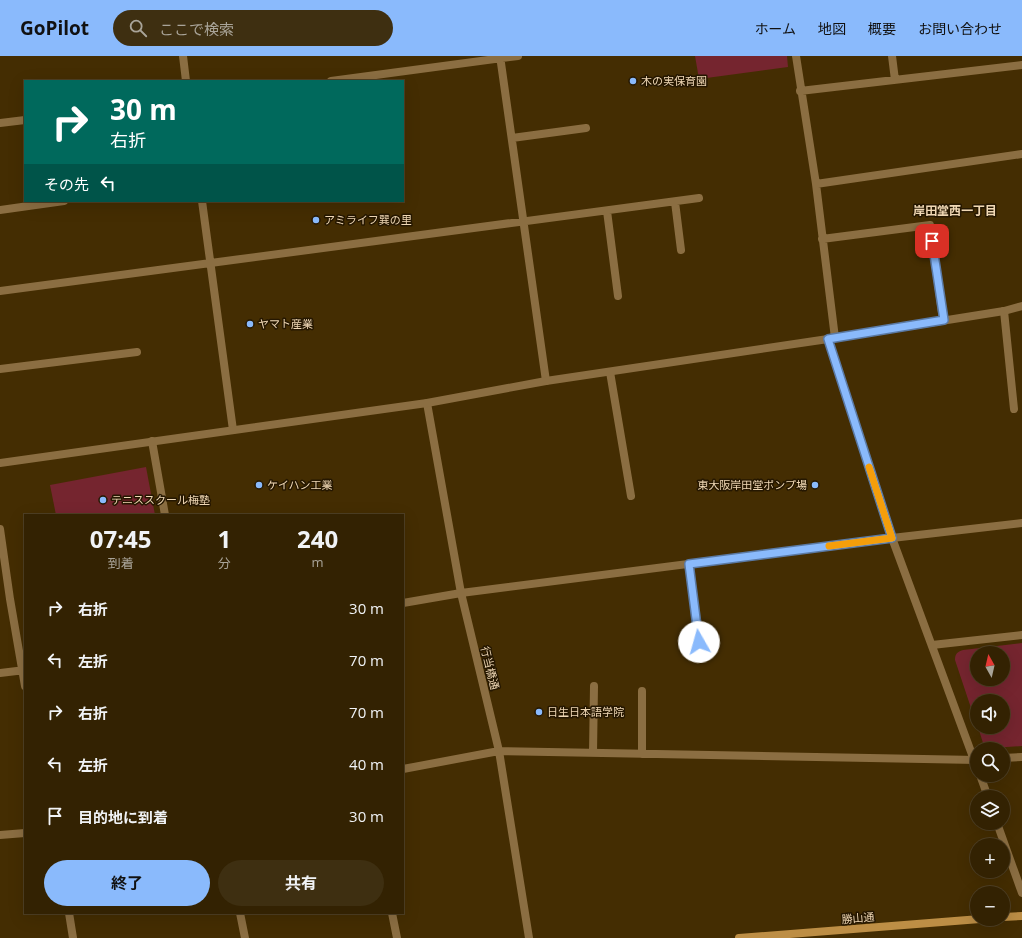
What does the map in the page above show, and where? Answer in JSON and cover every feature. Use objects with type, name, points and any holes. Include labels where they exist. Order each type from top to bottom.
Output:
[{"type":"main road","points":[[1010,917],[1022,916]]},
{"type":"main road","name":"勝山通","points":[[739,938],[970,920]]},
{"type":"street","points":[[183,56],[186,80]]},
{"type":"street","points":[[338,80],[501,57],[518,56]]},
{"type":"street","points":[[796,56],[800,91],[816,184],[832,338],[892,538],[970,747]]},
{"type":"street","points":[[892,56],[895,80]]},
{"type":"street","points":[[501,57],[546,381]]},
{"type":"street","points":[[800,91],[1022,65]]},
{"type":"street","points":[[0,123],[24,120]]},
{"type":"street","points":[[512,138],[586,128]]},
{"type":"street","points":[[816,184],[1022,154]]},
{"type":"street","points":[[0,291],[699,198]]},
{"type":"street","points":[[0,210],[57,202]]},
{"type":"street","points":[[202,202],[233,430]]},
{"type":"street","points":[[675,202],[681,250]]},
{"type":"street","points":[[607,211],[618,296]]},
{"type":"street","points":[[822,239],[930,225],[944,320]]},
{"type":"street","points":[[0,463],[427,403],[546,381],[1004,311],[1022,306]]},
{"type":"street","points":[[1004,311],[1014,409]]},
{"type":"street","points":[[0,369],[138,352]]},
{"type":"street","points":[[610,372],[631,496]]},
{"type":"street","name":"行当橋通","points":[[427,403],[461,593],[499,751],[529,938]]},
{"type":"street","points":[[152,442],[165,514]]},
{"type":"street","points":[[404,603],[461,593],[892,538],[1022,523]]},
{"type":"street","points":[[0,529],[10,599],[24,670],[0,673]]},
{"type":"street","points":[[689,564],[701,658]]},
{"type":"street","points":[[932,645],[1022,635]]},
{"type":"street","points":[[593,753],[594,686]]},
{"type":"street","points":[[642,691],[642,754]]},
{"type":"street","points":[[404,769],[499,751],[970,763]]},
{"type":"street","points":[[1010,758],[1022,757]]},
{"type":"street","points":[[1000,830],[1022,893]]},
{"type":"street","points":[[0,835],[24,833]]},
{"type":"street","points":[[69,914],[73,938]]},
{"type":"street","points":[[240,914],[245,938]]},
{"type":"street","points":[[392,914],[397,938]]},
{"type":"shaded area","points":[[695,56],[787,56],[788,67],[699,79]]},
{"type":"shaded area","name":"テニススクール梅塾","points":[[146,467],[155,514],[56,514],[50,485]]},
{"type":"shaded area","points":[[1022,643],[1022,746],[1010,747],[1010,742],[983,742],[980,734],[1010,734],[1010,694],[970,694],[970,705],[955,660],[955,656],[959,652],[970,649],[970,686],[1010,686],[1010,646],[997,646]]},
{"type":"slow traffic","points":[[829,546],[892,538],[869,467]]},
{"type":"place","name":"木の実保育園","points":[[633,81]]},
{"type":"place","name":"アミライフ巽の里","points":[[316,220]]},
{"type":"place","name":"ヤマト産業","points":[[250,324]]},
{"type":"place","name":"ケイハン工業","points":[[259,485]]},
{"type":"place","name":"東大阪岸田堂ポンプ場","points":[[815,485]]},
{"type":"place","name":"テニススクール梅塾","points":[[103,500]]},
{"type":"place","name":"日生日本語学院","points":[[539,712]]},
{"type":"district","name":"岸田堂西一丁目","points":[[955,211]]},
{"type":"route","points":[[699,642],[689,564],[892,538],[828,339],[944,320],[932,241]]}]
